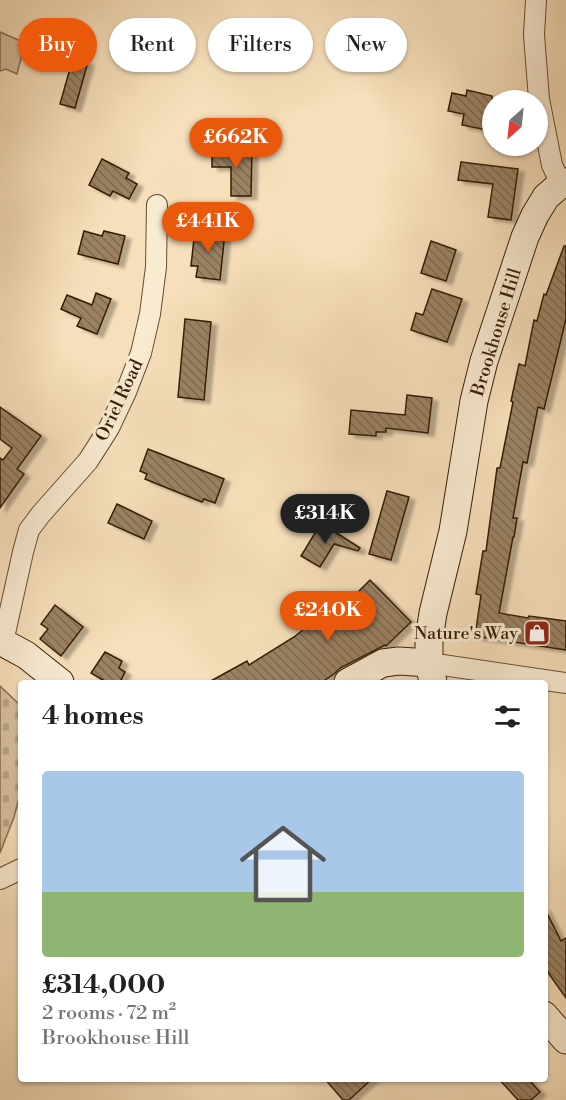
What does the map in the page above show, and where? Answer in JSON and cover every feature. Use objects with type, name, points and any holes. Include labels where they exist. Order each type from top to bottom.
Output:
[{"type":"street","name":"Brookhouse Hill","points":[[431,673],[429,639],[433,613],[453,531],[474,402],[484,361],[535,215],[546,197],[563,183],[552,165],[539,99],[534,35],[536,0]]},
{"type":"street","name":"Oriel Road","points":[[2,641],[29,530],[88,461],[109,428],[141,353],[150,314],[156,267],[157,205]]},
{"type":"street","points":[[2,641],[26,655],[57,680]]},
{"type":"street","points":[[352,680],[383,663],[399,660],[431,673],[526,680]]},
{"type":"street","points":[[548,682],[566,683]]},
{"type":"street","points":[[0,879],[18,870]]},
{"type":"street","points":[[548,1020],[566,1040]]},
{"type":"green space","points":[[0,32],[18,40],[18,70],[17,74],[6,69],[0,71]]},
{"type":"green space","points":[[0,686],[18,703],[18,802],[0,853]]},
{"type":"building","points":[[69,72],[85,72],[75,108],[60,104]]},
{"type":"building","points":[[467,90],[482,94],[482,129],[462,125],[464,114],[448,111],[452,93],[466,96]]},
{"type":"building","points":[[212,149],[252,150],[251,196],[231,196],[231,167],[212,167]]},
{"type":"building","points":[[102,159],[129,173],[126,178],[137,184],[129,199],[113,191],[110,196],[89,185]]},
{"type":"building","points":[[461,162],[518,169],[511,220],[488,217],[493,184],[458,180]]},
{"type":"building","points":[[195,229],[225,232],[220,280],[196,277],[198,266],[191,266]]},
{"type":"building","points":[[84,231],[102,236],[104,231],[125,236],[118,264],[78,254]]},
{"type":"building","points":[[431,241],[456,250],[446,281],[421,273]]},
{"type":"building","points":[[564,246],[566,246],[566,319],[544,409],[538,407],[527,463],[523,462],[513,518],[517,518],[514,537],[499,613],[566,621],[566,650],[475,636],[481,595],[476,594],[483,551],[486,551],[497,468],[500,468],[519,364],[525,366],[534,320],[537,321],[544,294],[546,295]]},
{"type":"building","points":[[432,289],[462,299],[447,342],[411,330],[416,313],[423,315]]},
{"type":"building","points":[[96,293],[111,299],[97,334],[77,326],[81,318],[61,309],[67,295],[92,305]]},
{"type":"building","points":[[185,319],[211,322],[204,400],[178,397]]},
{"type":"building","points":[[407,395],[432,398],[428,433],[386,428],[386,432],[376,432],[376,436],[349,434],[351,410],[405,415]]},
{"type":"building","points":[[0,407],[41,436],[17,469],[24,474],[0,508],[0,458],[3,460],[12,448],[0,439]]},
{"type":"building","points":[[148,449],[224,479],[215,503],[204,499],[202,502],[145,479],[147,474],[140,471]]},
{"type":"building","points":[[387,491],[409,497],[391,560],[369,554]]},
{"type":"building","points":[[117,504],[152,521],[144,539],[108,523]]},
{"type":"building","points":[[321,523],[360,548],[358,551],[334,544],[320,567],[301,556]]},
{"type":"building","points":[[370,580],[411,622],[386,646],[340,668],[325,680],[213,680],[247,661],[249,665],[294,637],[330,608],[335,615]]},
{"type":"building","points":[[55,605],[83,627],[61,656],[40,639],[48,629],[41,624]]},
{"type":"building","points":[[105,652],[122,661],[119,668],[125,672],[121,680],[103,680],[91,673]]},
{"type":"building","points":[[548,915],[561,941],[566,938],[566,998],[548,973]]},
{"type":"building","points":[[327,1082],[369,1082],[349,1100],[343,1100]]},
{"type":"building","points":[[502,1082],[531,1082],[540,1092],[531,1100],[518,1100]]},
{"type":"place","name":"Nature's Way","points":[[537,633]]}]
